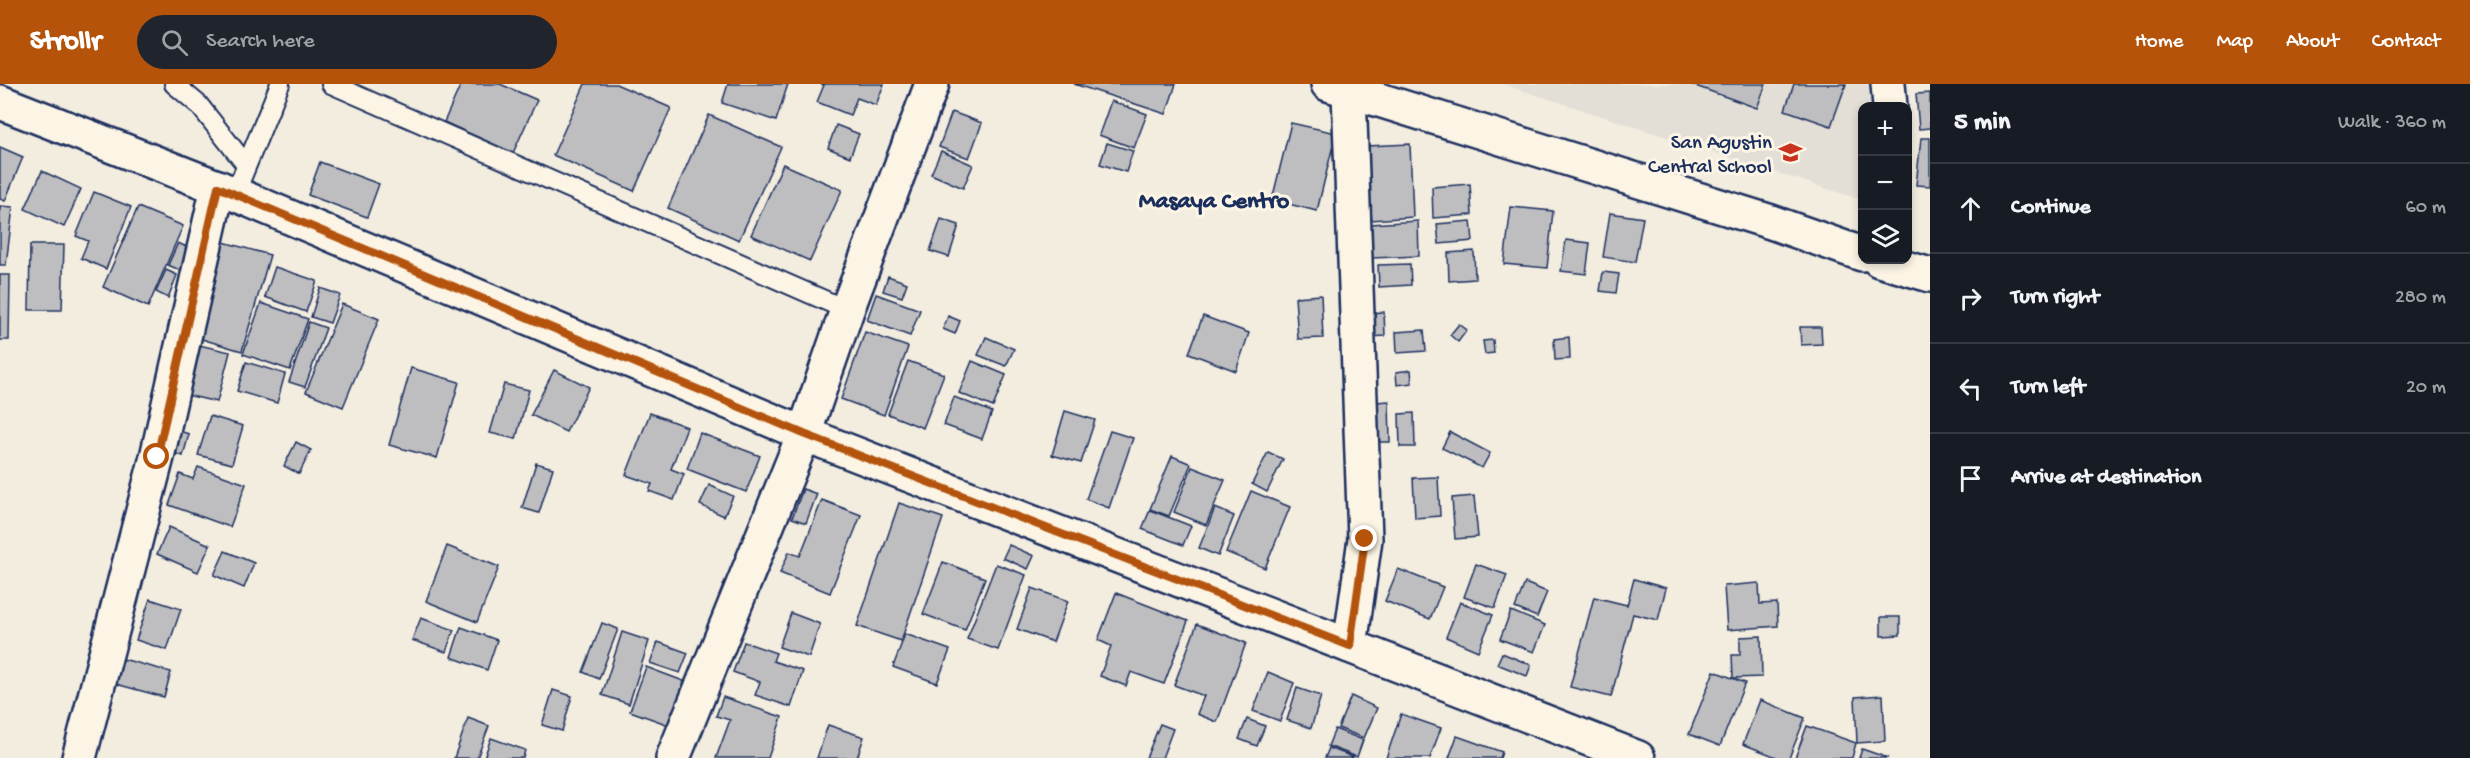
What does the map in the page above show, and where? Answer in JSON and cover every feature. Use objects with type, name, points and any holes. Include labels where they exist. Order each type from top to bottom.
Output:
[{"type":"street","points":[[673,758],[804,434],[847,310],[932,84]]},
{"type":"street","points":[[1888,84],[1890,102]]},
{"type":"street","points":[[1350,646],[1365,539],[1339,88],[1760,219],[1858,252]]},
{"type":"street","points":[[0,102],[233,182],[804,434],[1638,758]]},
{"type":"street","points":[[79,758],[157,457],[233,182]]},
{"type":"lane","points":[[174,84],[199,105],[233,182]]},
{"type":"lane","points":[[233,182],[280,84]]},
{"type":"lane","points":[[331,84],[847,310]]},
{"type":"shaded area","name":"San Agustin Central School","points":[[1502,84],[1870,84],[1872,102],[1858,102],[1858,199]]},
{"type":"building","points":[[461,84],[500,84],[537,100],[513,153],[444,122]]},
{"type":"building","points":[[585,84],[616,84],[671,108],[634,191],[553,155]]},
{"type":"building","points":[[728,84],[788,84],[776,121],[722,103]]},
{"type":"building","points":[[821,84],[884,84],[876,105],[857,98],[850,115],[817,102],[824,85]]},
{"type":"building","points":[[1074,84],[1176,84],[1166,114]]},
{"type":"building","points":[[1690,84],[1766,84],[1757,108]]},
{"type":"building","points":[[1794,84],[1846,84],[1831,126],[1785,110]]},
{"type":"building","points":[[1930,93],[1930,128],[1919,129],[1916,94]]},
{"type":"building","points":[[1111,101],[1147,114],[1134,148],[1099,135]]},
{"type":"building","points":[[952,112],[982,123],[969,158],[939,147]]},
{"type":"building","points":[[709,115],[781,147],[739,240],[668,208]]},
{"type":"building","points":[[1291,123],[1336,133],[1317,211],[1272,200]]},
{"type":"building","points":[[836,125],[859,134],[850,157],[828,148]]},
{"type":"building","points":[[1921,138],[1930,138],[1930,186],[1916,185]]},
{"type":"building","points":[[1107,143],[1133,151],[1126,172],[1100,164]]},
{"type":"building","points":[[1410,144],[1413,217],[1371,220],[1367,146]]},
{"type":"building","points":[[0,147],[23,157],[5,201],[0,199]]},
{"type":"building","points":[[941,151],[973,165],[963,188],[931,174]]},
{"type":"building","points":[[320,162],[379,184],[367,217],[308,195]]},
{"type":"building","points":[[783,164],[842,190],[810,261],[751,235]]},
{"type":"building","points":[[42,171],[81,189],[64,227],[25,209]]},
{"type":"building","points":[[1470,184],[1472,215],[1433,218],[1432,187]]},
{"type":"building","points":[[94,192],[131,207],[106,269],[81,258],[88,241],[76,236]]},
{"type":"building","points":[[0,206],[13,207],[6,265],[0,265]]},
{"type":"building","points":[[138,207],[183,226],[148,307],[103,287]]},
{"type":"building","points":[[1511,207],[1553,211],[1547,268],[1504,264]]},
{"type":"building","points":[[1610,213],[1643,218],[1635,262],[1603,257]]},
{"type":"building","points":[[941,219],[959,225],[949,257],[930,251]]},
{"type":"building","points":[[1418,221],[1419,256],[1372,258],[1371,224]]},
{"type":"building","points":[[1471,221],[1473,241],[1439,244],[1437,224]]},
{"type":"building","points":[[216,240],[270,255],[242,351],[188,335]]},
{"type":"building","points":[[1566,240],[1590,243],[1586,274],[1561,271]]},
{"type":"building","points":[[178,243],[191,249],[182,271],[168,265]]},
{"type":"building","points":[[30,245],[64,245],[62,310],[29,310]]},
{"type":"building","points":[[1474,251],[1475,279],[1449,281],[1448,253]]},
{"type":"building","points":[[1410,264],[1411,285],[1379,287],[1378,265]]},
{"type":"building","points":[[275,267],[317,281],[306,312],[265,297]]},
{"type":"building","points":[[166,270],[177,275],[168,298],[156,292]]},
{"type":"building","points":[[1603,272],[1619,274],[1616,293],[1600,291]]},
{"type":"building","points":[[0,275],[10,275],[9,340],[0,340]]},
{"type":"building","points":[[888,276],[907,283],[902,297],[883,291]]},
{"type":"building","points":[[320,288],[340,295],[330,323],[311,317]]},
{"type":"building","points":[[876,294],[920,310],[910,336],[867,320]]},
{"type":"building","points":[[1321,295],[1323,338],[1298,339],[1295,297]]},
{"type":"building","points":[[261,303],[308,319],[290,370],[243,354]]},
{"type":"building","points":[[342,304],[379,319],[343,407],[306,392]]},
{"type":"building","points":[[1384,312],[1385,336],[1369,337],[1368,313]]},
{"type":"building","points":[[948,316],[960,321],[955,334],[943,329]]},
{"type":"building","points":[[1203,316],[1249,333],[1236,371],[1189,353]]},
{"type":"building","points":[[309,322],[326,328],[305,387],[289,382]]},
{"type":"building","points":[[1459,324],[1467,330],[1458,342],[1450,335]]},
{"type":"building","points":[[1800,327],[1821,327],[1822,344],[1801,345]]},
{"type":"building","points":[[1424,330],[1426,351],[1397,353],[1396,332]]},
{"type":"building","points":[[865,332],[908,347],[884,415],[841,399]]},
{"type":"building","points":[[986,337],[1014,349],[1006,366],[978,355]]},
{"type":"building","points":[[1569,337],[1570,359],[1555,360],[1554,339]]},
{"type":"building","points":[[1493,340],[1494,353],[1485,354],[1483,341]]},
{"type":"building","points":[[190,343],[230,352],[217,402],[178,393]]},
{"type":"building","points":[[908,361],[944,374],[923,428],[888,414]]},
{"type":"building","points":[[972,361],[1006,375],[993,407],[959,393]]},
{"type":"building","points":[[246,362],[285,374],[277,403],[237,391]]},
{"type":"building","points":[[411,368],[459,382],[437,458],[389,445]]},
{"type":"building","points":[[554,370],[589,387],[566,432],[531,415]]},
{"type":"building","points":[[1411,370],[1412,383],[1397,385],[1396,372]]},
{"type":"building","points":[[504,384],[529,390],[516,439],[490,433]]},
{"type":"building","points":[[954,397],[992,412],[982,439],[944,425]]},
{"type":"building","points":[[1389,401],[1390,442],[1378,442],[1376,402]]},
{"type":"building","points":[[1065,411],[1095,420],[1081,463],[1052,455]]},
{"type":"building","points":[[650,413],[687,427],[671,469],[684,474],[674,500],[649,491],[652,484],[626,475]]},
{"type":"building","points":[[1414,413],[1415,447],[1400,447],[1399,414]]},
{"type":"building","points":[[210,416],[243,426],[232,464],[198,455]]},
{"type":"building","points":[[170,428],[189,434],[183,456],[164,450]]},
{"type":"building","points":[[1110,431],[1133,438],[1109,508],[1086,499]]},
{"type":"building","points":[[1450,432],[1490,453],[1482,468],[1442,448]]},
{"type":"building","points":[[700,433],[760,456],[746,492],[687,469]]},
{"type":"building","points":[[296,442],[311,450],[299,474],[284,466]]},
{"type":"building","points":[[1268,452],[1283,459],[1267,492],[1252,484]]},
{"type":"building","points":[[1172,456],[1191,464],[1169,516],[1150,509]]},
{"type":"building","points":[[536,463],[553,468],[539,513],[522,508]]},
{"type":"building","points":[[198,467],[246,484],[230,527],[169,505],[180,474],[193,479]]},
{"type":"building","points":[[1192,467],[1225,480],[1206,525],[1174,512]]},
{"type":"building","points":[[1438,477],[1440,516],[1415,518],[1413,478]]},
{"type":"building","points":[[709,485],[733,496],[724,516],[700,505]]},
{"type":"building","points":[[803,489],[817,494],[806,523],[792,518]]},
{"type":"building","points":[[1251,491],[1290,507],[1265,568],[1226,552]]},
{"type":"building","points":[[1474,496],[1478,537],[1455,539],[1452,498]]},
{"type":"building","points":[[822,500],[861,515],[830,593],[780,573],[789,552],[800,556]]},
{"type":"building","points":[[899,503],[943,518],[901,641],[857,626]]},
{"type":"building","points":[[1215,508],[1234,516],[1218,556],[1199,548]]},
{"type":"building","points":[[1150,510],[1191,526],[1183,545],[1142,529]]},
{"type":"building","points":[[169,527],[210,545],[198,572],[157,554]]},
{"type":"building","points":[[1009,545],[1034,556],[1028,569],[1003,558]]},
{"type":"building","points":[[447,546],[499,567],[477,622],[426,601]]},
{"type":"building","points":[[225,551],[254,563],[244,588],[214,575]]},
{"type":"building","points":[[943,562],[985,578],[965,630],[923,614]]},
{"type":"building","points":[[996,564],[1026,575],[998,650],[967,639]]},
{"type":"building","points":[[1476,564],[1507,575],[1495,608],[1464,597]]},
{"type":"building","points":[[1398,569],[1443,587],[1430,619],[1385,601]]},
{"type":"building","points":[[1634,579],[1666,588],[1658,620],[1633,614],[1611,697],[1570,687],[1594,597],[1627,605]]},
{"type":"building","points":[[1525,583],[1547,592],[1537,617],[1515,608]]},
{"type":"building","points":[[1759,583],[1760,604],[1777,603],[1778,626],[1727,630],[1724,586]]},
{"type":"building","points":[[1032,588],[1068,601],[1053,642],[1017,629]]},
{"type":"building","points":[[1116,593],[1188,621],[1164,684],[1131,672],[1126,686],[1100,676],[1111,646],[1098,640]]},
{"type":"building","points":[[150,599],[181,609],[167,650],[136,640]]},
{"type":"building","points":[[1460,602],[1493,615],[1478,651],[1446,637]]},
{"type":"building","points":[[1511,611],[1545,625],[1534,652],[1500,639]]},
{"type":"building","points":[[791,613],[820,624],[809,657],[779,647]]},
{"type":"building","points":[[1881,617],[1900,617],[1900,635],[1881,636]]},
{"type":"building","points":[[421,618],[454,630],[446,652],[412,640]]},
{"type":"building","points":[[602,623],[618,629],[599,679],[583,672]]},
{"type":"building","points":[[1197,624],[1246,643],[1217,722],[1197,714],[1204,696],[1174,685]]},
{"type":"building","points":[[461,627],[497,640],[487,670],[451,657]]},
{"type":"building","points":[[622,632],[649,641],[629,704],[602,695]]},
{"type":"building","points":[[905,634],[950,650],[937,683],[893,667]]},
{"type":"building","points":[[1761,636],[1762,677],[1733,678],[1732,655],[1740,655],[1740,637]]},
{"type":"building","points":[[658,642],[688,653],[680,673],[650,663]]},
{"type":"building","points":[[744,642],[776,653],[773,661],[803,671],[791,707],[755,695],[760,682],[733,672]]},
{"type":"building","points":[[1502,653],[1531,665],[1527,676],[1497,664]]},
{"type":"building","points":[[119,658],[171,672],[164,697],[112,683]]},
{"type":"building","points":[[646,667],[686,682],[669,725],[630,711]]},
{"type":"building","points":[[1714,671],[1745,683],[1720,746],[1689,734]]},
{"type":"building","points":[[1268,672],[1294,683],[1280,721],[1253,711]]},
{"type":"building","points":[[1297,688],[1321,696],[1311,728],[1287,720]]},
{"type":"building","points":[[553,690],[572,696],[562,731],[542,725]]},
{"type":"building","points":[[1883,695],[1885,741],[1857,743],[1855,697]]},
{"type":"building","points":[[1351,696],[1377,708],[1364,738],[1338,728]]},
{"type":"building","points":[[723,697],[782,717],[768,758],[716,758],[730,720],[716,716]]},
{"type":"building","points":[[1760,700],[1805,718],[1789,758],[1779,758],[1743,744]]},
{"type":"building","points":[[1401,714],[1441,728],[1430,758],[1386,758]]},
{"type":"building","points":[[468,718],[489,726],[477,758],[454,758]]},
{"type":"building","points":[[1247,719],[1265,726],[1257,746],[1239,739]]},
{"type":"building","points":[[1160,724],[1173,729],[1162,758],[1146,758]]},
{"type":"building","points":[[828,725],[864,737],[857,758],[817,758]]},
{"type":"building","points":[[1807,726],[1856,743],[1852,758],[1795,758]]},
{"type":"building","points":[[1335,729],[1363,740],[1357,757],[1328,746]]},
{"type":"building","points":[[1457,736],[1502,752],[1500,758],[1449,758]]},
{"type":"building","points":[[491,738],[525,750],[523,758],[484,758]]},
{"type":"building","points":[[1329,748],[1353,757],[1353,758],[1325,758]]},
{"type":"building","points":[[1862,749],[1888,758],[1859,758]]},
{"type":"place","name":"San Agustin Central School","points":[[1790,153]]},
{"type":"district","name":"Masaya Centro","points":[[1214,199]]},
{"type":"route","points":[[157,457],[218,187],[804,434],[1350,646],[1365,539]]}]
